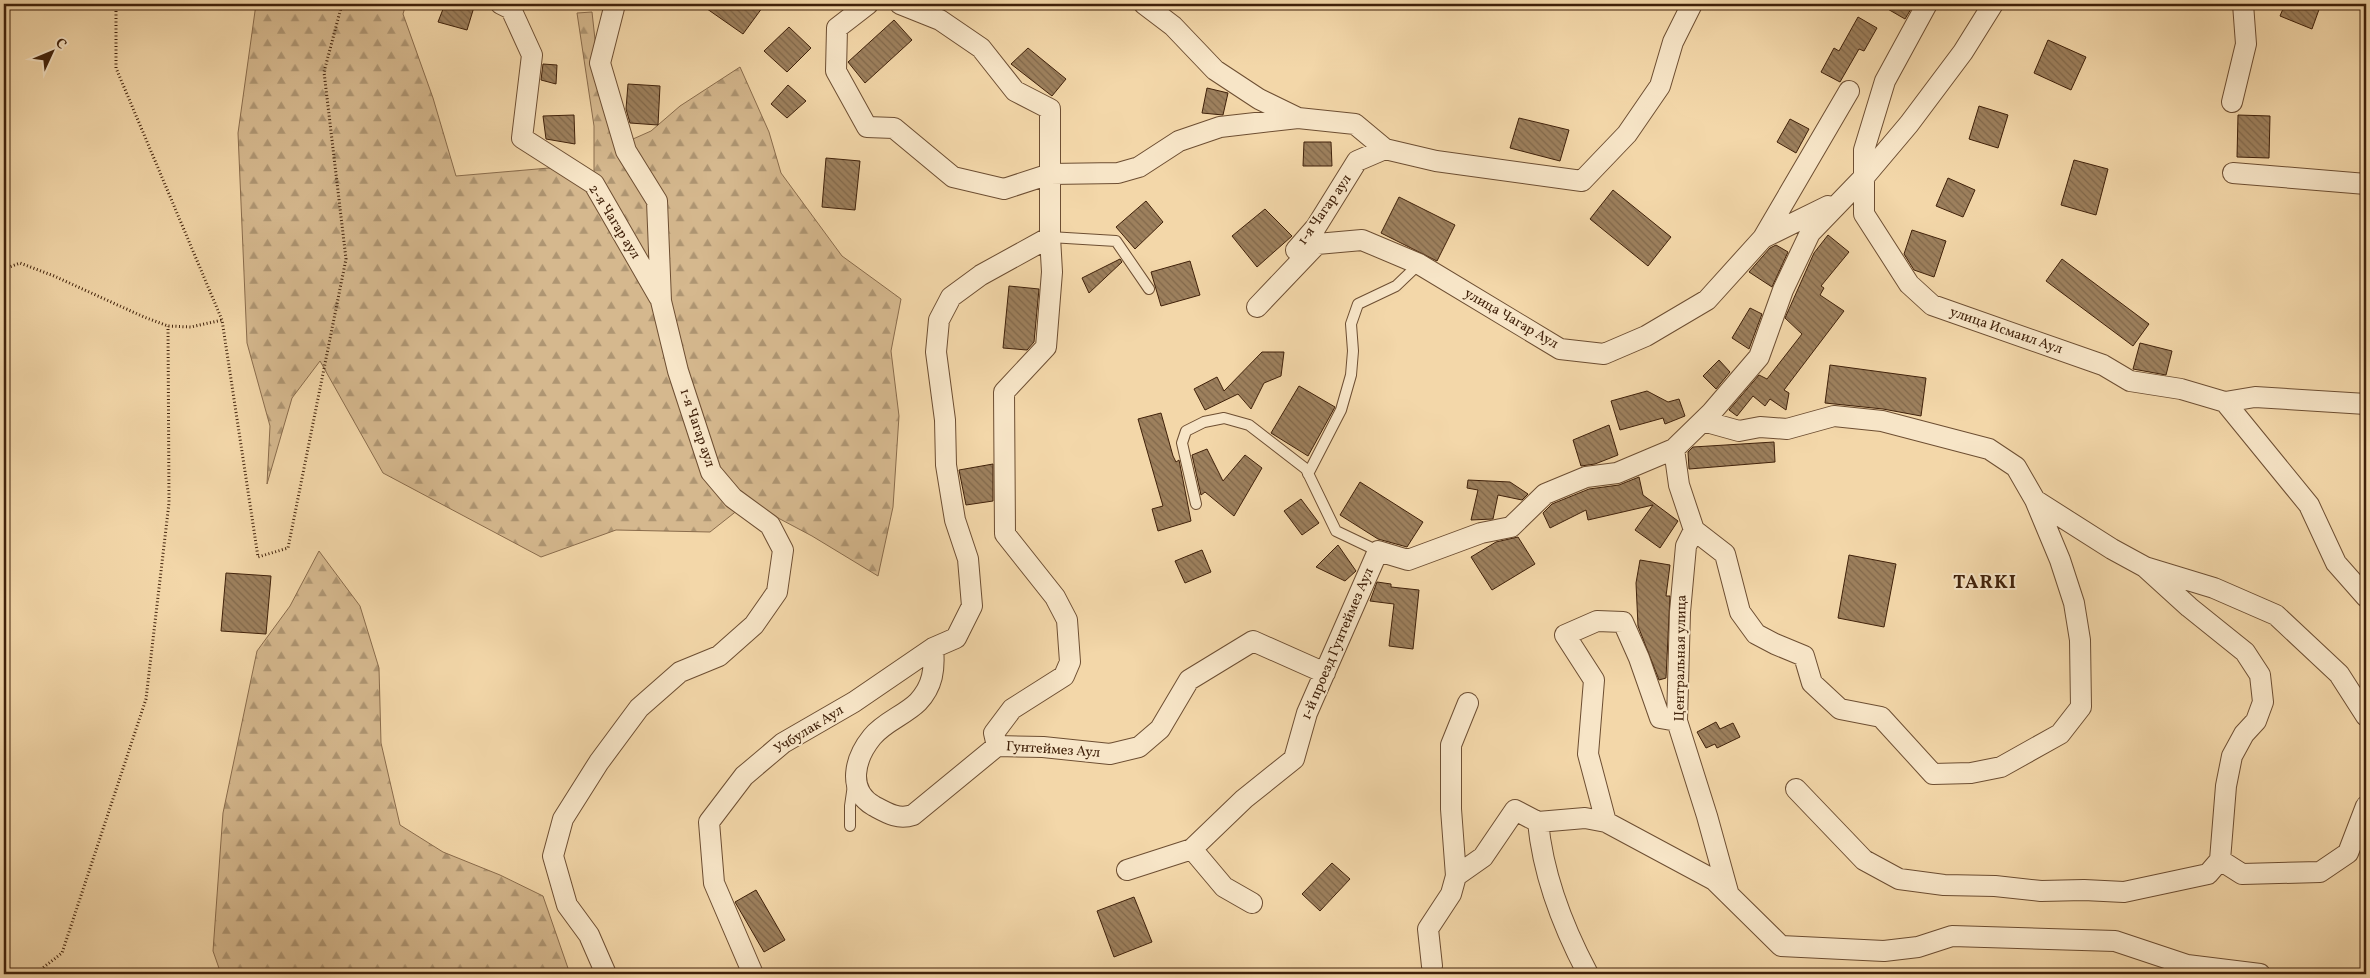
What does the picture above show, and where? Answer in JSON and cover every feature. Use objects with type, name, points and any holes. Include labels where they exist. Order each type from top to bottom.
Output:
[{"type":"street","name":"2-я Чагар аул","points":[[501,4],[511,9],[532,55],[522,138],[594,184],[662,301]]},
{"type":"street","name":"1-я Чагар аул","points":[[606,974],[590,935],[567,905],[553,856],[563,819],[599,762],[639,708],[680,672],[719,656],[754,625],[777,592],[783,550],[770,525],[732,498],[711,472],[678,371],[662,301],[657,201],[626,151],[600,63],[615,4]]},
{"type":"street","points":[[868,4],[837,28],[836,71],[867,127],[894,128],[953,178],[1004,189],[1050,174],[1118,173],[1139,167],[1179,141],[1220,127],[1298,118],[1356,124],[1385,149],[1436,161],[1582,181],[1627,134],[1660,86],[1673,42],[1692,4]]},
{"type":"street","points":[[900,4],[940,20],[981,48],[1015,91],[1050,109],[1050,237],[1052,272],[1046,347],[1004,392],[1005,534],[1055,597],[1067,620],[1070,662],[1064,676],[1012,709],[994,733],[997,746]]},
{"type":"street","points":[[1144,4],[1173,26],[1215,70],[1259,99],[1298,118]]},
{"type":"street","name":"улица Исмаил Аул","points":[[1927,4],[1885,81],[1864,150],[1866,175],[1864,214],[1909,284],[1932,305],[2103,365],[2130,381],[2181,389],[2225,402]]},
{"type":"street","points":[[1378,551],[1408,560],[1481,533],[1510,527],[1545,494],[1586,477],[1616,473],[1674,450],[1703,421],[1759,357],[1783,290],[1810,233],[1866,175],[1963,52],[1993,4]]},
{"type":"street","points":[[2232,102],[2246,44],[2242,4]]},
{"type":"street","points":[[1763,238],[1848,91]]},
{"type":"street","name":"1-я Чагар аул","points":[[1256,307],[1286,262],[1316,227],[1357,162],[1385,149]]},
{"type":"street","points":[[2233,173],[2366,184]]},
{"type":"street","name":"улица Чагар Аул","points":[[1256,307],[1317,244],[1362,240],[1419,264],[1560,349],[1604,354],[1646,336],[1707,300],[1763,238],[1844,197]]},
{"type":"street","name":"Учбулак Аул","points":[[753,974],[714,883],[709,822],[744,776],[783,743],[854,702],[934,648],[956,638],[972,606],[968,559],[955,520],[946,465],[945,420],[936,352],[938,320],[951,297],[981,275],[1050,237]]},
{"type":"street","points":[[2366,404],[2255,397],[2225,402],[2309,506],[2336,563],[2366,597]]},
{"type":"street","points":[[1674,450],[1679,485],[1694,530],[1725,554],[1740,612],[1756,634],[1804,656],[1812,683],[1840,709],[1881,717],[1933,774],[1971,773],[2001,767],[2060,734],[2081,707],[2080,640],[2074,603],[2060,560],[2034,500],[2016,467],[1989,449],[1882,421],[1834,416],[1787,429],[1760,427],[1739,431],[1703,421]]},
{"type":"street","points":[[2034,500],[2112,549],[2145,567],[2214,588],[2276,615],[2339,674],[2366,716]]},
{"type":"street","name":"Центральная улица","points":[[1694,530],[1686,546],[1680,612],[1677,721],[1708,816],[1728,894]]},
{"type":"street","name":"1-й проезд Гунтеймез Аул","points":[[1192,849],[1244,798],[1294,758],[1307,712],[1378,551]]},
{"type":"street","points":[[1796,790],[1864,860],[1898,879],[1944,885],[1995,886],[2041,892],[2084,890],[2124,892],[2208,874],[2220,860],[2224,802],[2232,756],[2244,734],[2256,721],[2263,702],[2260,675],[2245,652],[2189,607],[2145,567]]},
{"type":"street","points":[[1606,822],[1588,754],[1594,680],[1565,635],[1597,621],[1623,622],[1639,658],[1660,718],[1677,721]]},
{"type":"street","name":"Гунтеймез Аул","points":[[854,776],[860,794],[867,802],[886,813],[905,817],[913,814],[997,746],[1043,747],[1110,754],[1139,747],[1160,729],[1189,680],[1253,641],[1324,673]]},
{"type":"street","points":[[854,776],[861,756],[872,736],[918,701],[927,688],[934,675],[934,648]]},
{"type":"street","points":[[1432,966],[1428,929],[1451,894],[1456,876],[1451,809],[1451,745],[1468,703]]},
{"type":"street","points":[[2220,860],[2242,874],[2320,872],[2348,852],[2366,806]]},
{"type":"street","points":[[1456,876],[1483,857],[1515,810],[1538,822],[1585,818],[1606,822],[1714,880],[1781,946],[1884,951],[1918,947],[1952,936],[2114,941],[2187,965],[2260,974]]},
{"type":"street","points":[[1538,822],[1541,852],[1567,935],[1584,973]]},
{"type":"street","points":[[1127,870],[1192,849],[1224,887],[1252,903]]},
{"type":"lane","points":[[1050,237],[1116,241],[1149,289]]},
{"type":"lane","points":[[1308,474],[1341,410],[1350,375],[1353,351],[1351,324],[1358,304],[1396,286],[1419,264]]},
{"type":"lane","points":[[1196,504],[1182,443],[1186,431],[1204,422],[1224,418],[1249,425],[1306,469],[1336,531],[1378,551]]},
{"type":"lane","points":[[850,826],[850,806],[854,776]]},
{"type":"path","points":[[116,4],[116,68],[222,320],[258,557],[288,548],[346,259],[324,72],[342,4]]},
{"type":"path","points":[[4,269],[20,262],[168,326],[191,327],[222,320]]},
{"type":"path","points":[[35,974],[62,954],[146,699],[169,503],[168,326]]},
{"type":"green space","points":[[256,4],[406,4],[403,14],[433,98],[456,176],[549,168],[594,184],[594,126],[577,13],[592,12],[599,76],[624,143],[651,131],[680,106],[740,67],[769,132],[781,173],[842,256],[901,299],[891,351],[899,416],[893,507],[878,576],[812,536],[748,502],[710,532],[616,530],[541,557],[383,473],[320,361],[292,398],[267,484],[270,426],[247,343],[238,133]]},
{"type":"green space","points":[[319,551],[360,606],[379,668],[381,743],[400,825],[443,852],[500,875],[543,896],[570,974],[221,974],[213,951],[223,813],[257,651],[290,606]]},
{"type":"building","points":[[445,4],[466,4],[474,7],[467,30],[438,22]]},
{"type":"building","points":[[700,4],[765,4],[743,34]]},
{"type":"building","points":[[1879,4],[1914,4],[1905,19]]},
{"type":"building","points":[[2285,4],[2321,4],[2312,29],[2280,16]]},
{"type":"building","points":[[1858,17],[1877,28],[1864,51],[1859,49],[1840,82],[1821,72],[1834,48],[1839,51]]},
{"type":"building","points":[[894,20],[912,40],[865,83],[848,62]]},
{"type":"building","points":[[789,27],[811,48],[787,72],[764,51]]},
{"type":"building","points":[[2048,40],[2086,57],[2071,90],[2034,73]]},
{"type":"building","points":[[1028,48],[1066,79],[1052,96],[1011,64]]},
{"type":"building","points":[[543,64],[557,65],[556,84],[541,80]]},
{"type":"building","points":[[628,84],[660,86],[658,125],[630,123],[626,109]]},
{"type":"building","points":[[788,85],[806,101],[787,118],[771,104]]},
{"type":"building","points":[[1207,88],[1228,93],[1223,115],[1202,113]]},
{"type":"building","points":[[1979,106],[2008,115],[1998,148],[1969,139]]},
{"type":"building","points":[[574,115],[575,144],[546,139],[543,116]]},
{"type":"building","points":[[2238,115],[2270,116],[2269,158],[2237,157]]},
{"type":"building","points":[[1519,118],[1569,130],[1560,161],[1510,148]]},
{"type":"building","points":[[1790,119],[1809,129],[1796,153],[1777,142]]},
{"type":"building","points":[[1304,142],[1331,142],[1332,166],[1303,166]]},
{"type":"building","points":[[826,158],[860,161],[855,210],[822,207]]},
{"type":"building","points":[[2074,160],[2108,169],[2096,215],[2061,205]]},
{"type":"building","points":[[1948,178],[1975,190],[1963,217],[1936,206]]},
{"type":"building","points":[[1613,190],[1671,237],[1648,266],[1590,219]]},
{"type":"building","points":[[1399,197],[1455,225],[1437,261],[1381,233]]},
{"type":"building","points":[[1146,201],[1163,222],[1135,249],[1116,227]]},
{"type":"building","points":[[1265,209],[1292,236],[1257,267],[1232,236]]},
{"type":"building","points":[[1912,230],[1946,241],[1934,277],[1914,270],[1904,254]]},
{"type":"building","points":[[1828,235],[1849,252],[1821,286],[1824,288],[1820,295],[1844,311],[1784,390],[1789,393],[1786,410],[1770,399],[1765,406],[1753,396],[1737,416],[1729,410],[1759,375],[1767,379],[1802,334],[1785,318],[1814,253]]},
{"type":"building","points":[[1776,245],[1788,252],[1772,287],[1749,272],[1770,248]]},
{"type":"building","points":[[1120,259],[1122,262],[1089,293],[1082,278]]},
{"type":"building","points":[[2062,259],[2149,324],[2133,346],[2046,281]]},
{"type":"building","points":[[1190,261],[1200,295],[1161,306],[1151,272]]},
{"type":"building","points":[[1009,286],[1039,289],[1034,342],[1027,350],[1003,348]]},
{"type":"building","points":[[1750,308],[1762,314],[1749,349],[1732,338]]},
{"type":"building","points":[[2140,343],[2172,351],[2166,375],[2133,369]]},
{"type":"building","points":[[1262,352],[1284,352],[1281,376],[1264,383],[1251,409],[1238,394],[1205,410],[1194,389],[1217,377],[1224,391]]},
{"type":"building","points":[[1719,360],[1730,372],[1716,389],[1703,376]]},
{"type":"building","points":[[1830,365],[1926,378],[1921,416],[1883,409],[1825,403]]},
{"type":"building","points":[[1299,386],[1335,407],[1308,456],[1271,433]]},
{"type":"building","points":[[1647,391],[1668,402],[1679,399],[1685,416],[1665,424],[1663,418],[1620,430],[1611,401]]},
{"type":"building","points":[[1161,413],[1173,456],[1176,462],[1179,460],[1191,521],[1158,531],[1152,509],[1163,506],[1138,419]]},
{"type":"building","points":[[1609,425],[1618,455],[1595,464],[1581,466],[1573,440]]},
{"type":"building","points":[[1774,442],[1775,462],[1689,469],[1688,452],[1693,447]]},
{"type":"building","points":[[1207,449],[1223,481],[1245,455],[1262,468],[1234,516],[1205,492],[1201,495],[1192,455]]},
{"type":"building","points":[[993,464],[993,501],[966,505],[959,470]]},
{"type":"building","points":[[1639,477],[1643,495],[1678,521],[1660,548],[1635,530],[1653,505],[1588,520],[1586,510],[1550,528],[1543,513],[1552,504],[1589,489],[1619,485]]},
{"type":"building","points":[[1468,480],[1510,482],[1528,494],[1522,500],[1498,495],[1493,519],[1471,520],[1478,490],[1467,488]]},
{"type":"building","points":[[1360,482],[1423,522],[1407,547],[1378,539],[1340,515]]},
{"type":"building","points":[[1301,499],[1319,523],[1302,535],[1284,511]]},
{"type":"building","points":[[1518,537],[1535,564],[1492,590],[1471,557],[1496,542]]},
{"type":"building","points":[[1338,545],[1356,571],[1345,581],[1316,567]]},
{"type":"building","points":[[1202,550],[1211,572],[1185,583],[1175,561]]},
{"type":"building","points":[[1849,555],[1896,564],[1884,627],[1838,618]]},
{"type":"building","points":[[1640,560],[1670,565],[1666,596],[1670,596],[1666,678],[1659,680],[1638,626],[1636,583]]},
{"type":"building","points":[[226,573],[271,576],[266,634],[221,631]]},
{"type":"building","points":[[1377,582],[1391,584],[1391,587],[1419,590],[1413,649],[1389,646],[1394,604],[1370,601]]},
{"type":"building","points":[[1716,722],[1720,729],[1733,723],[1740,737],[1717,748],[1715,744],[1706,748],[1697,732]]},
{"type":"building","points":[[1332,863],[1350,879],[1320,911],[1302,894]]},
{"type":"building","points":[[756,890],[785,940],[764,952],[735,902]]},
{"type":"building","points":[[1134,897],[1152,942],[1114,957],[1097,911]]},
{"type":"district","name":"TARKI","points":[[1985,583]]}]
